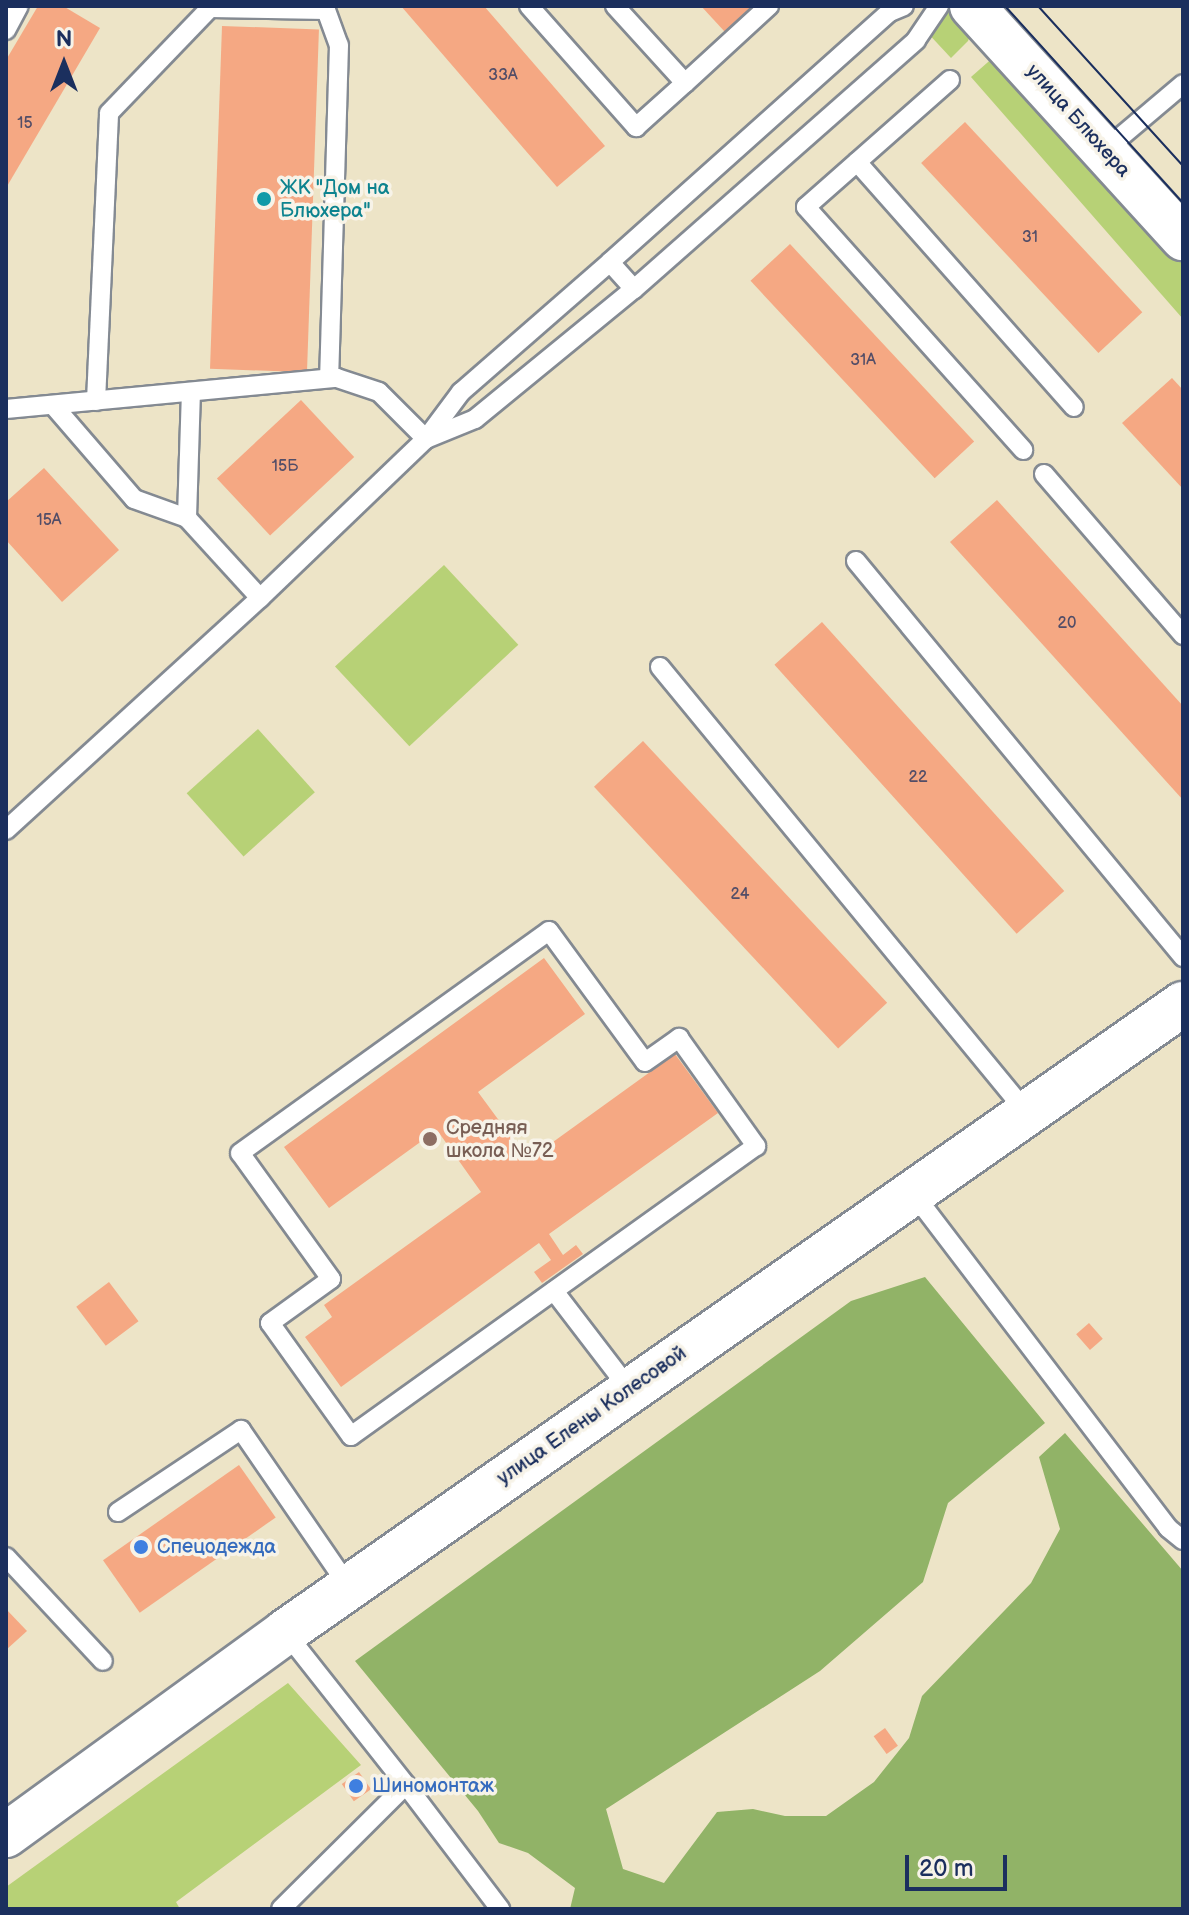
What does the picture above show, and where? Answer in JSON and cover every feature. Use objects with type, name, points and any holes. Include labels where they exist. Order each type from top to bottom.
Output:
[{"type":"street","name":"улица Блюхера","points":[[972,6],[1183,238]]},
{"type":"street","name":"улица Елены Колесовой","points":[[6,1835],[285,1632],[1183,1004]]},
{"type":"lane","points":[[6,30],[19,6]]},
{"type":"lane","points":[[529,6],[636,127],[769,6]]},
{"type":"lane","points":[[615,6],[685,83]]},
{"type":"lane","points":[[6,830],[260,598],[426,439],[461,392],[890,12],[904,6]]},
{"type":"lane","points":[[426,439],[475,419],[634,289],[916,40],[939,6]]},
{"type":"lane","points":[[96,401],[109,113],[210,8],[326,10],[339,45],[329,378]]},
{"type":"lane","points":[[950,80],[806,207],[1023,450]]},
{"type":"lane","points":[[1105,150],[1183,84]]},
{"type":"lane","points":[[857,162],[1074,407]]},
{"type":"lane","points":[[610,262],[634,289]]},
{"type":"lane","points":[[6,409],[329,378],[379,392],[426,439]]},
{"type":"lane","points":[[187,518],[191,392]]},
{"type":"lane","points":[[53,405],[134,499],[187,518],[260,598]]},
{"type":"lane","points":[[1044,474],[1183,635]]},
{"type":"lane","points":[[856,561],[1183,957]]},
{"type":"lane","points":[[660,667],[1028,1115]]},
{"type":"lane","points":[[549,931],[645,1062],[679,1038],[756,1146],[554,1291],[351,1436],[270,1323],[331,1279],[240,1153],[549,931]]},
{"type":"lane","points":[[913,1193],[1168,1528],[1183,1540]]},
{"type":"lane","points":[[554,1291],[630,1390]]},
{"type":"lane","points":[[118,1512],[241,1430],[349,1587]]},
{"type":"lane","points":[[6,1557],[103,1661]]},
{"type":"lane","points":[[285,1632],[500,1909]]},
{"type":"lane","points":[[281,1909],[406,1785]]},
{"type":"green space","points":[[951,11],[971,33],[968,41],[951,58],[924,29],[940,14]]},
{"type":"green space","points":[[996,55],[1183,262],[1183,319],[971,77]]},
{"type":"green space","points":[[444,565],[518,645],[409,746],[335,667]]},
{"type":"green space","points":[[258,729],[315,792],[244,856],[187,793]]},
{"type":"green space","points":[[925,1277],[1045,1423],[948,1503],[923,1582],[820,1671],[606,1809],[623,1869],[664,1883],[717,1812],[753,1809],[785,1816],[826,1816],[874,1782],[909,1738],[922,1696],[1031,1583],[1060,1529],[1039,1457],[1065,1433],[1183,1571],[1183,1909],[570,1909],[575,1888],[528,1853],[499,1843],[478,1811],[355,1661],[851,1301]]},
{"type":"green space","points":[[288,1683],[361,1765],[176,1902],[180,1909],[6,1909],[6,1887]]},
{"type":"building","points":[[38,6],[63,6],[100,28],[6,188],[6,60]]},
{"type":"building","points":[[401,6],[484,6],[605,146],[557,187]]},
{"type":"building","points":[[701,6],[754,6],[725,32]]},
{"type":"building","name":"ЖК \"Дом на Блюхера\"","points":[[222,26],[319,29],[307,372],[210,369]]},
{"type":"building","points":[[965,122],[1142,312],[1098,353],[921,163]]},
{"type":"building","points":[[790,244],[974,441],[935,478],[751,281]]},
{"type":"building","points":[[1172,378],[1183,390],[1183,489],[1122,423]]},
{"type":"building","points":[[301,400],[354,457],[270,535],[217,478]]},
{"type":"building","points":[[44,468],[119,550],[62,602],[6,540],[6,502]]},
{"type":"building","points":[[997,500],[1183,706],[1183,800],[950,542]]},
{"type":"building","points":[[822,622],[1064,891],[1017,934],[774,665]]},
{"type":"building","points":[[643,741],[887,1003],[838,1049],[594,787]]},
{"type":"building","points":[[544,958],[585,1014],[478,1092],[528,1160],[675,1054],[718,1113],[549,1234],[563,1255],[576,1245],[583,1254],[542,1283],[534,1272],[551,1260],[539,1243],[341,1387],[305,1337],[332,1317],[324,1305],[481,1192],[437,1130],[329,1208],[284,1147]]},
{"type":"building","points":[[109,1282],[138,1321],[106,1346],[76,1307]]},
{"type":"building","points":[[1089,1323],[1103,1339],[1090,1350],[1076,1334]]},
{"type":"building","points":[[239,1465],[276,1517],[140,1613],[103,1560]]},
{"type":"building","points":[[6,1609],[27,1631],[6,1650]]},
{"type":"building","points":[[885,1728],[898,1746],[887,1754],[874,1736]]},
{"type":"building","name":"Шиномонтаж","points":[[359,1772],[371,1789],[354,1801],[342,1784]]},
{"type":"tram line","points":[[1005,6],[1183,203]]},
{"type":"tram line","points":[[1038,6],[1183,166]]},
{"type":"place","name":"ЖК \"Дом на Блюхера\"","points":[[264,199]]},
{"type":"place","name":"Средняя школа №72","points":[[430,1139]]},
{"type":"place","name":"Спецодежда","points":[[141,1547]]},
{"type":"place","name":"Шиномонтаж","points":[[356,1786]]}]
